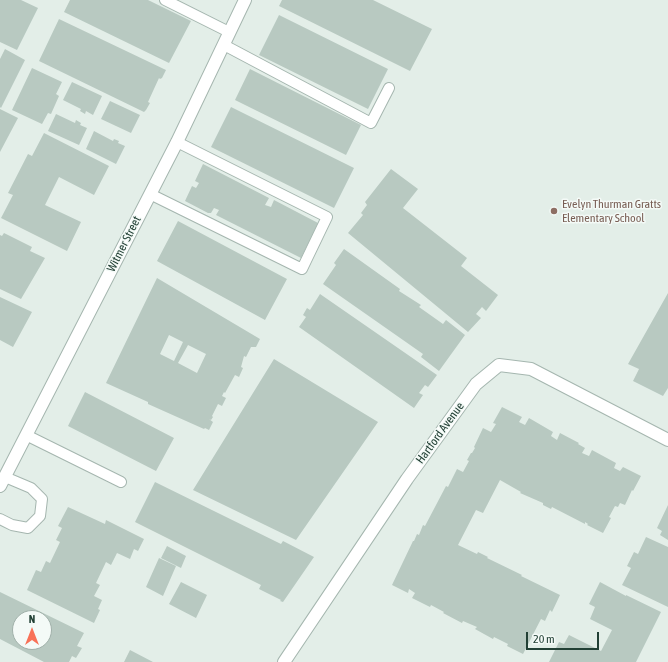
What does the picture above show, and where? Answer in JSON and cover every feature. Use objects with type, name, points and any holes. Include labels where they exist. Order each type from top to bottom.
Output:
[{"type":"street","name":"Witmer Street","points":[[2,482],[177,142],[245,0]]},
{"type":"street","name":"Hartford Avenue","points":[[284,662],[407,479],[458,408],[476,384],[499,365],[532,369],[668,440]]},
{"type":"lane","points":[[165,0],[229,32]]},
{"type":"lane","points":[[224,45],[371,123],[389,88]]},
{"type":"lane","points":[[150,194],[302,269],[327,217],[177,142]]},
{"type":"lane","points":[[26,435],[121,482]]},
{"type":"lane","points":[[0,519],[12,525],[28,528],[40,516],[42,499],[31,488],[2,482]]},
{"type":"building","points":[[0,0],[21,0],[38,8],[17,50],[0,42]]},
{"type":"building","points":[[70,0],[148,0],[191,21],[169,63],[64,12]]},
{"type":"building","points":[[282,0],[373,0],[432,29],[410,71],[279,6]]},
{"type":"building","points":[[279,15],[388,69],[368,109],[259,55]]},
{"type":"building","points":[[59,19],[166,70],[162,78],[159,78],[148,102],[150,103],[144,112],[39,61]]},
{"type":"building","points":[[5,49],[25,60],[1,108],[0,59]]},
{"type":"building","points":[[32,68],[62,82],[56,94],[59,96],[51,114],[48,113],[42,124],[12,110]]},
{"type":"building","points":[[250,69],[361,125],[346,155],[235,100]]},
{"type":"building","points":[[72,82],[102,96],[93,115],[86,111],[85,114],[80,111],[81,109],[63,100]]},
{"type":"building","points":[[110,101],[140,115],[131,133],[101,119]]},
{"type":"building","points":[[231,107],[354,168],[334,208],[211,147]]},
{"type":"building","points":[[0,109],[18,118],[0,152]]},
{"type":"building","points":[[56,114],[75,123],[76,120],[81,123],[80,125],[87,128],[79,145],[48,131]]},
{"type":"building","points":[[94,131],[113,141],[114,139],[119,141],[118,143],[125,146],[116,164],[86,149]]},
{"type":"building","points":[[44,133],[109,166],[94,195],[59,177],[45,205],[81,222],[67,251],[1,218],[13,195],[8,193],[28,154],[32,156]]},
{"type":"building","points":[[203,164],[269,198],[265,205],[271,207],[274,200],[318,223],[301,258],[216,215],[219,210],[214,208],[211,213],[208,213],[185,201],[192,186],[196,188],[199,183],[195,181]]},
{"type":"building","points":[[391,169],[418,189],[403,208],[467,258],[461,266],[498,295],[486,311],[482,307],[476,314],[481,318],[468,332],[348,233],[363,215],[361,213],[367,205],[365,202]]},
{"type":"building","points":[[178,221],[287,279],[265,320],[157,261]]},
{"type":"building","points":[[4,233],[32,247],[30,251],[45,258],[21,299],[0,289],[0,235],[2,236]]},
{"type":"building","points":[[344,249],[400,289],[399,291],[421,305],[419,307],[443,324],[446,320],[465,335],[439,371],[421,357],[423,354],[323,284],[336,265],[334,263]]},
{"type":"building","points":[[157,278],[260,339],[256,347],[251,347],[246,357],[244,356],[241,367],[243,368],[239,377],[235,375],[222,396],[226,398],[222,406],[218,404],[212,416],[213,417],[211,420],[209,419],[213,422],[209,430],[148,404],[148,402],[106,383]],"holes":[[[169,335],[183,342],[174,361],[160,354]],[[188,345],[206,354],[197,373],[178,363]]]},
{"type":"building","points":[[668,293],[668,388],[663,396],[633,381],[639,369],[628,364]]},
{"type":"building","points":[[320,294],[437,375],[428,387],[425,385],[419,393],[423,395],[414,408],[299,327],[306,317],[303,315],[307,308],[310,310]]},
{"type":"building","points":[[0,297],[32,312],[13,347],[0,340]]},
{"type":"building","points":[[274,359],[378,422],[296,540],[193,490]]},
{"type":"building","points":[[85,392],[174,438],[156,471],[68,426]]},
{"type":"building","points":[[502,407],[522,417],[519,422],[525,425],[529,418],[553,432],[551,436],[557,440],[560,433],[579,443],[578,444],[585,448],[582,453],[589,456],[592,450],[616,463],[614,468],[620,471],[623,467],[641,476],[625,505],[620,503],[618,507],[615,506],[609,517],[611,518],[603,533],[587,525],[588,524],[585,522],[585,524],[552,507],[551,509],[543,505],[543,503],[520,493],[521,492],[500,480],[483,513],[476,510],[458,545],[477,554],[478,552],[522,575],[521,576],[560,595],[552,612],[550,610],[545,621],[541,619],[523,654],[507,646],[508,644],[494,637],[493,639],[475,629],[477,627],[463,621],[462,623],[431,605],[430,607],[412,598],[415,593],[409,589],[408,593],[392,585],[413,541],[417,534],[419,535],[423,525],[425,526],[446,486],[448,487],[457,469],[463,472],[469,461],[467,460],[475,448],[474,447],[483,428],[491,432],[496,424],[493,423]]},
{"type":"building","points":[[155,482],[281,544],[283,541],[314,557],[283,602],[280,601],[281,600],[259,589],[261,585],[135,522]]},
{"type":"building","points":[[668,505],[668,540],[660,535],[662,531],[657,528]]},
{"type":"building","points":[[68,507],[105,524],[106,520],[144,539],[138,551],[134,549],[130,559],[117,553],[111,565],[106,562],[96,583],[100,585],[94,596],[102,600],[98,609],[100,610],[94,623],[27,590],[36,570],[41,572],[46,561],[50,563],[60,542],[56,540],[62,528],[58,526]]},
{"type":"building","points":[[646,537],[668,547],[668,607],[622,585],[631,568],[627,566],[634,552],[638,554]]},
{"type":"building","points":[[167,546],[186,556],[181,568],[161,558]]},
{"type":"building","points":[[159,558],[176,566],[163,596],[146,587]]},
{"type":"building","points":[[181,582],[207,595],[196,618],[169,604]]},
{"type":"building","points":[[600,582],[661,612],[636,662],[549,662],[559,642],[564,644],[569,635],[601,651],[612,630],[590,619],[595,607],[589,604]]},
{"type":"building","points":[[0,592],[37,610],[12,610],[12,645],[0,639]]},
{"type":"building","points":[[52,617],[84,633],[77,646],[82,648],[76,658],[72,656],[69,662],[44,662],[21,650],[52,650]]},
{"type":"building","points":[[130,650],[153,662],[124,662]]},
{"type":"place","name":"Evelyn Thurman Gratts Elementary School","points":[[554,211]]}]
